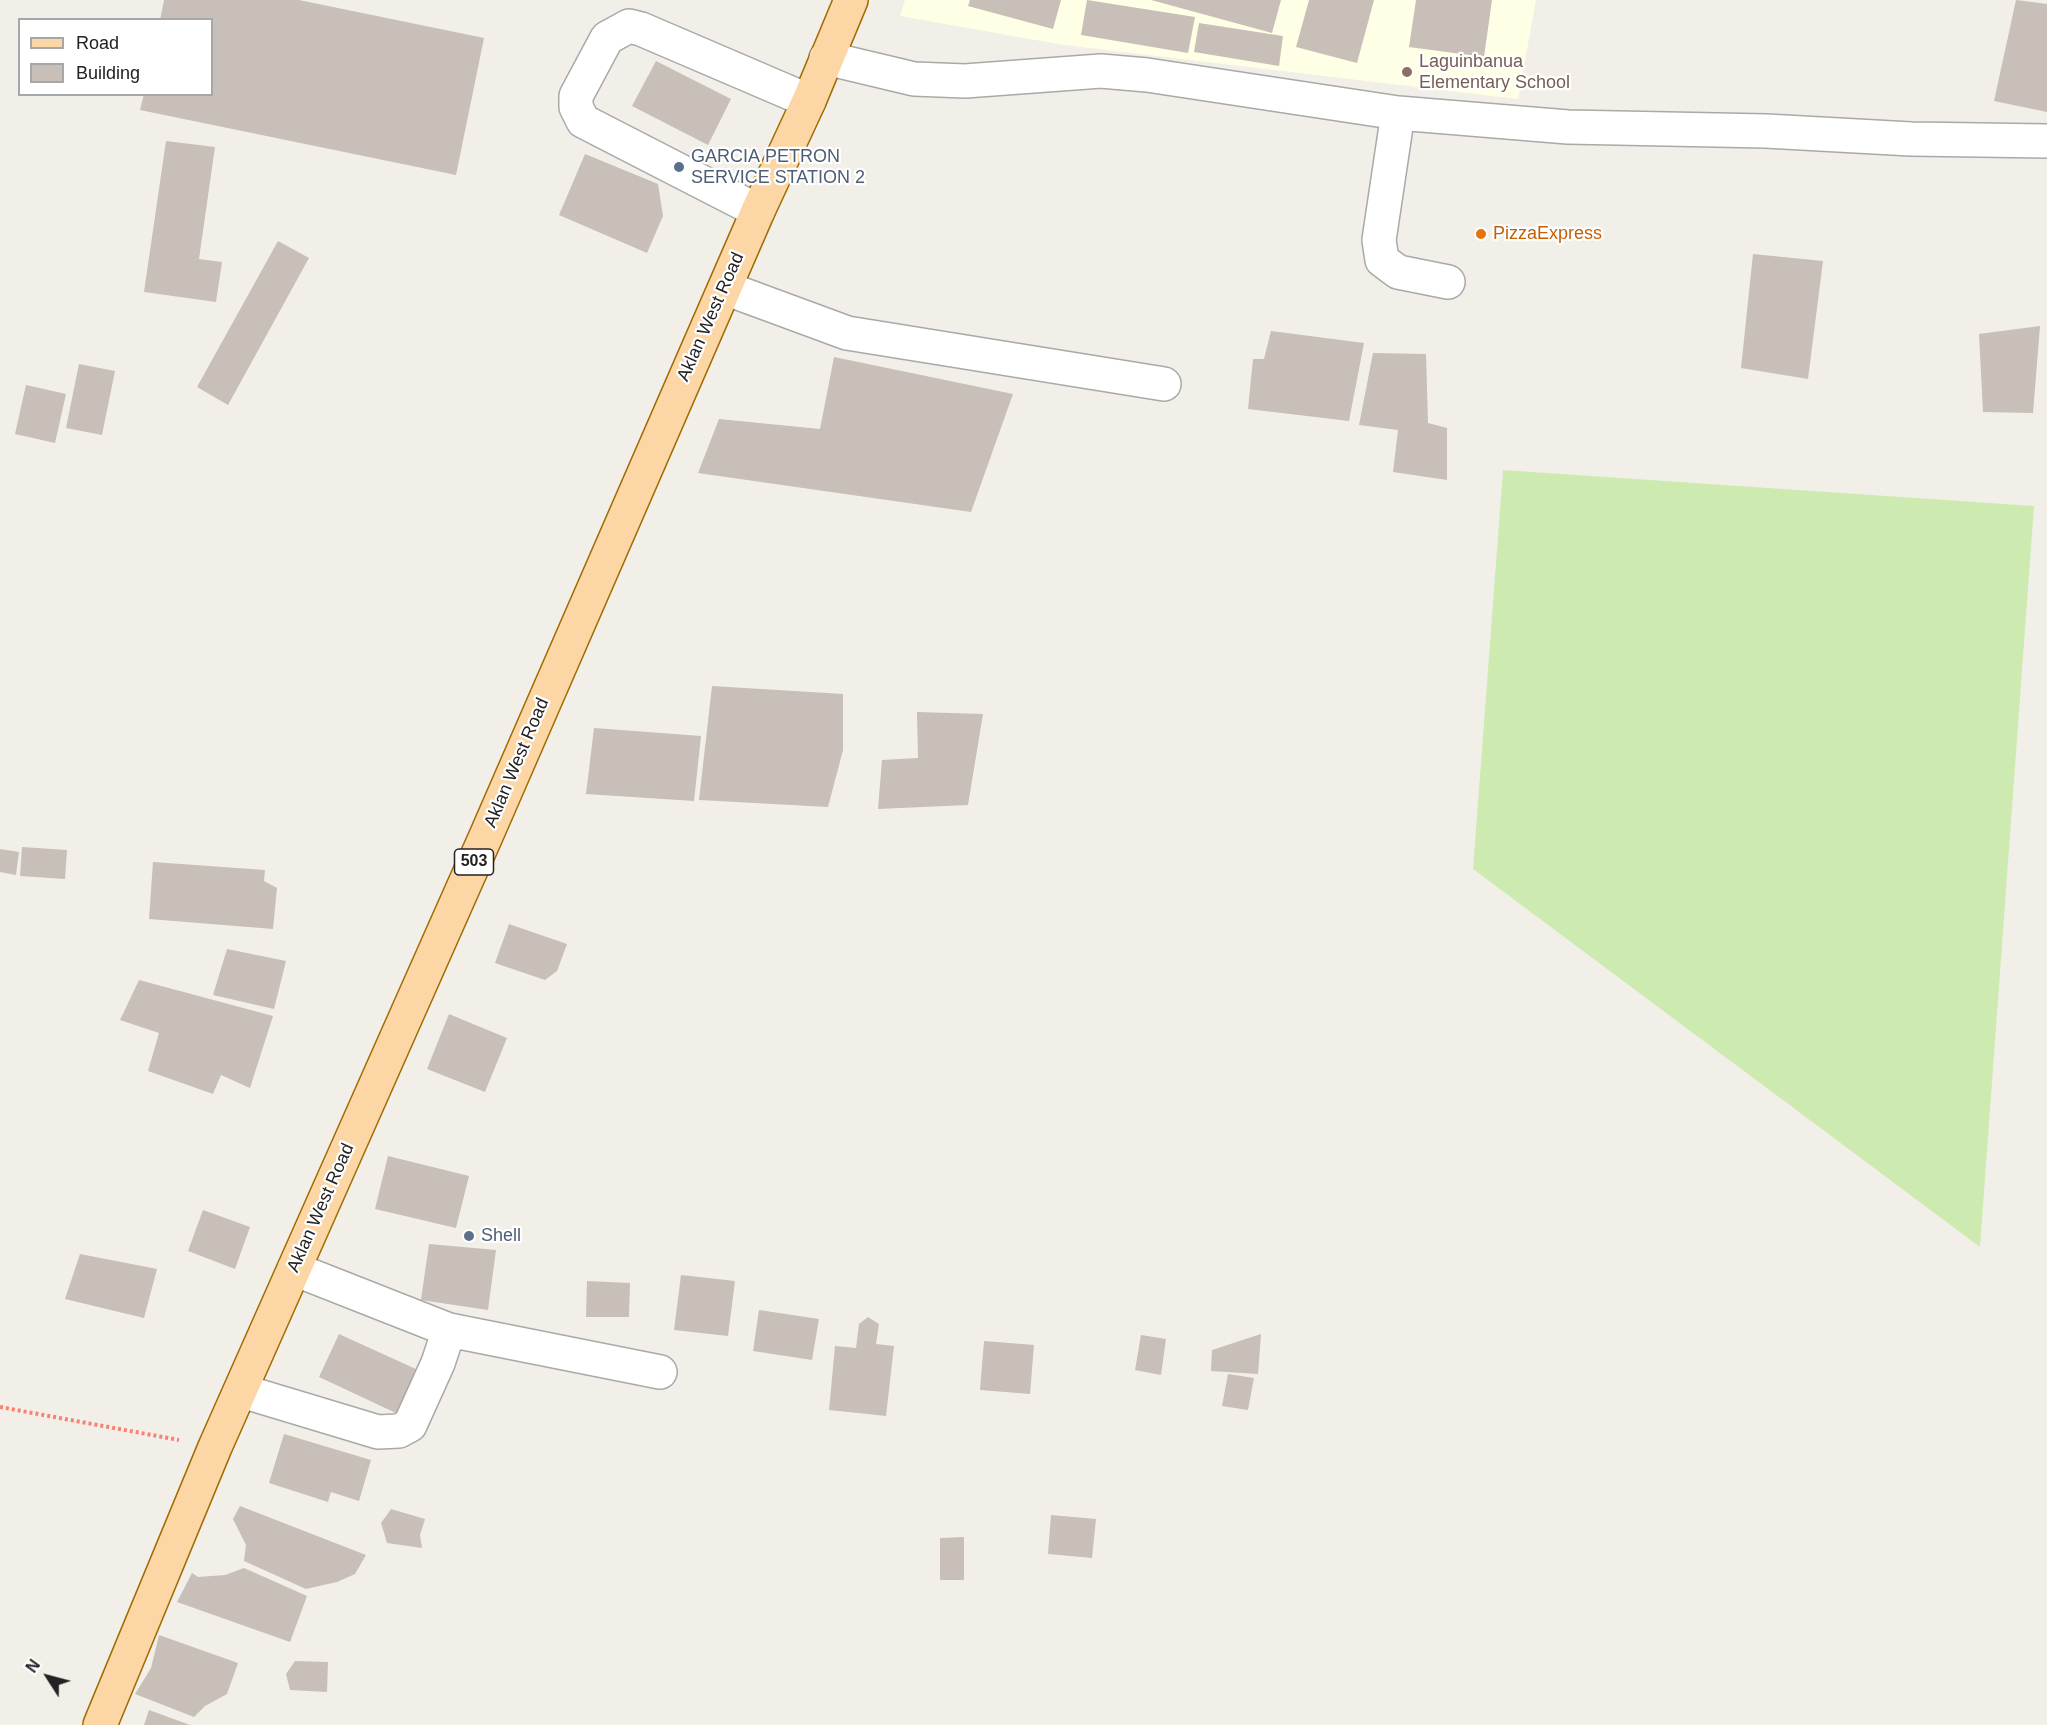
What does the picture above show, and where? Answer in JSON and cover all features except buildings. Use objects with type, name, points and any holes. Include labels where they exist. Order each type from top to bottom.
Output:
[{"type":"main road","name":"Aklan West Road","points":[[100,1725],[215,1447],[242,1391],[758,211],[809,101],[851,0]]},
{"type":"street","points":[[758,211],[583,121],[576,107],[576,96],[607,38],[628,26],[641,29],[809,101]]},
{"type":"street","points":[[826,58],[914,79],[965,81],[1101,71],[1146,75],[1398,113],[1568,127],[1766,131],[1911,139],[2047,141]]},
{"type":"street","points":[[1398,113],[1379,240],[1382,261],[1398,272],[1448,282]]},
{"type":"street","points":[[725,288],[847,333],[1164,384]]},
{"type":"street","points":[[294,1269],[449,1330],[660,1372]]},
{"type":"street","points":[[242,1391],[378,1432],[399,1431],[410,1425],[449,1330]]},
{"type":"path","points":[[0,1407],[215,1447]]},
{"type":"shaded area","name":"Laguinbanua Elementary School","points":[[905,0],[1536,0],[1518,99],[1064,45],[900,16]]},
{"type":"green space","points":[[1503,470],[2034,506],[1980,1247],[1473,869]]},
{"type":"place","name":"Laguinbanua Elementary School","points":[[1407,72]]},
{"type":"place","name":"GARCIA PETRON SERVICE STATION 2","points":[[679,167]]},
{"type":"place","name":"PizzaExpress","points":[[1481,234]]},
{"type":"place","name":"Shell","points":[[469,1236]]}]
